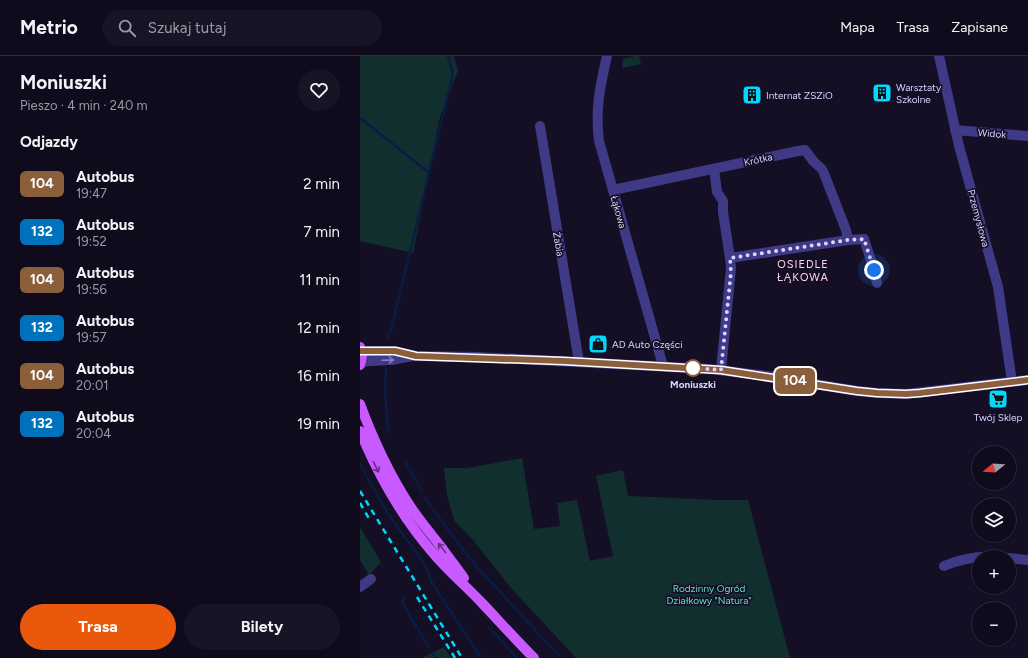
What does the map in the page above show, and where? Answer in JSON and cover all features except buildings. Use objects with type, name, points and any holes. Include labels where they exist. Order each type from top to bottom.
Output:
[{"type":"main road","points":[[360,350],[362,357],[360,364]]},
{"type":"main road","points":[[360,404],[367,423],[388,467],[410,505],[482,602]]},
{"type":"main road","points":[[360,431],[368,451],[386,485],[409,522],[437,557],[482,602],[534,658]]},
{"type":"street","name":"Łąkowa","points":[[607,56],[599,93],[597,110],[598,131],[602,152],[663,366]]},
{"type":"street","name":"Przemysłowa","points":[[939,56],[955,130],[998,287],[1012,382]]},
{"type":"street","name":"Żabia","points":[[540,126],[579,362]]},
{"type":"street","name":"Widok","points":[[955,130],[1028,136]]},
{"type":"street","name":"Krótka","points":[[613,190],[798,150],[805,150],[814,162],[823,170],[846,230],[848,240]]},
{"type":"street","points":[[714,169],[717,192],[723,201],[723,212],[731,272],[721,370]]},
{"type":"street","points":[[730,258],[848,240],[864,239],[877,283]]},
{"type":"street","points":[[360,350],[395,351],[416,356]]},
{"type":"street","points":[[360,364],[369,361],[392,360],[416,356],[663,366],[721,370],[857,391],[894,394],[920,393],[1028,380]]},
{"type":"street","points":[[944,566],[966,558],[972,558]]},
{"type":"street","points":[[1016,559],[1028,560]]},
{"type":"street","points":[[360,587],[371,579]]},
{"type":"green space","points":[[360,56],[454,56],[458,71],[440,117],[413,253],[360,241]]},
{"type":"green space","points":[[639,56],[641,64],[622,68],[623,59]]},
{"type":"green space","name":"Rodzinny Ogród Działkowy \"Natura\"","points":[[522,458],[534,529],[560,526],[557,503],[577,500],[590,561],[613,556],[596,476],[623,470],[628,496],[748,500],[790,658],[576,658],[511,588],[472,539],[454,520],[447,495],[444,468],[467,468]]},
{"type":"green space","points":[[360,527],[381,562],[369,575],[360,560]]},
{"type":"green space","points":[[444,647],[451,658],[422,658]]},
{"type":"waterway","points":[[387,338],[391,330],[453,74],[448,56]]},
{"type":"waterway","points":[[360,118],[428,172]]},
{"type":"waterway","points":[[386,368],[385,384],[389,432]]},
{"type":"waterway","points":[[405,461],[422,491]]},
{"type":"waterway","points":[[360,464],[387,512],[422,560],[431,581],[481,658]]},
{"type":"waterway","points":[[425,498],[478,568],[561,658]]},
{"type":"waterway","points":[[405,596],[402,600],[404,606],[428,646]]},
{"type":"waterway","points":[[489,627],[517,658]]},
{"type":"waterway","points":[[432,653],[436,658]]},
{"type":"railway","points":[[360,491],[462,658]]},
{"type":"railway","points":[[360,503],[371,522]]},
{"type":"railway","points":[[417,597],[455,658]]},
{"type":"bus line","name":"104","points":[[360,351],[395,351],[416,356],[478,357],[721,370],[857,391],[894,394],[920,393],[1028,380]]},
{"type":"place","name":"Warsztaty Szkolne","points":[[882,93]]},
{"type":"place","name":"Internat ZSZiO","points":[[752,95]]},
{"type":"place","name":"AD Auto Części","points":[[598,344]]},
{"type":"place","name":"Moniuszki","points":[[693,368]]},
{"type":"place","name":"Twój Sklep","points":[[998,399]]},
{"type":"district","name":"OSIEDLE ŁĄKOWA","points":[[803,270]]},
{"type":"route","points":[[693,368],[721,370],[731,272],[730,258],[848,240],[864,239],[874,270]]}]
